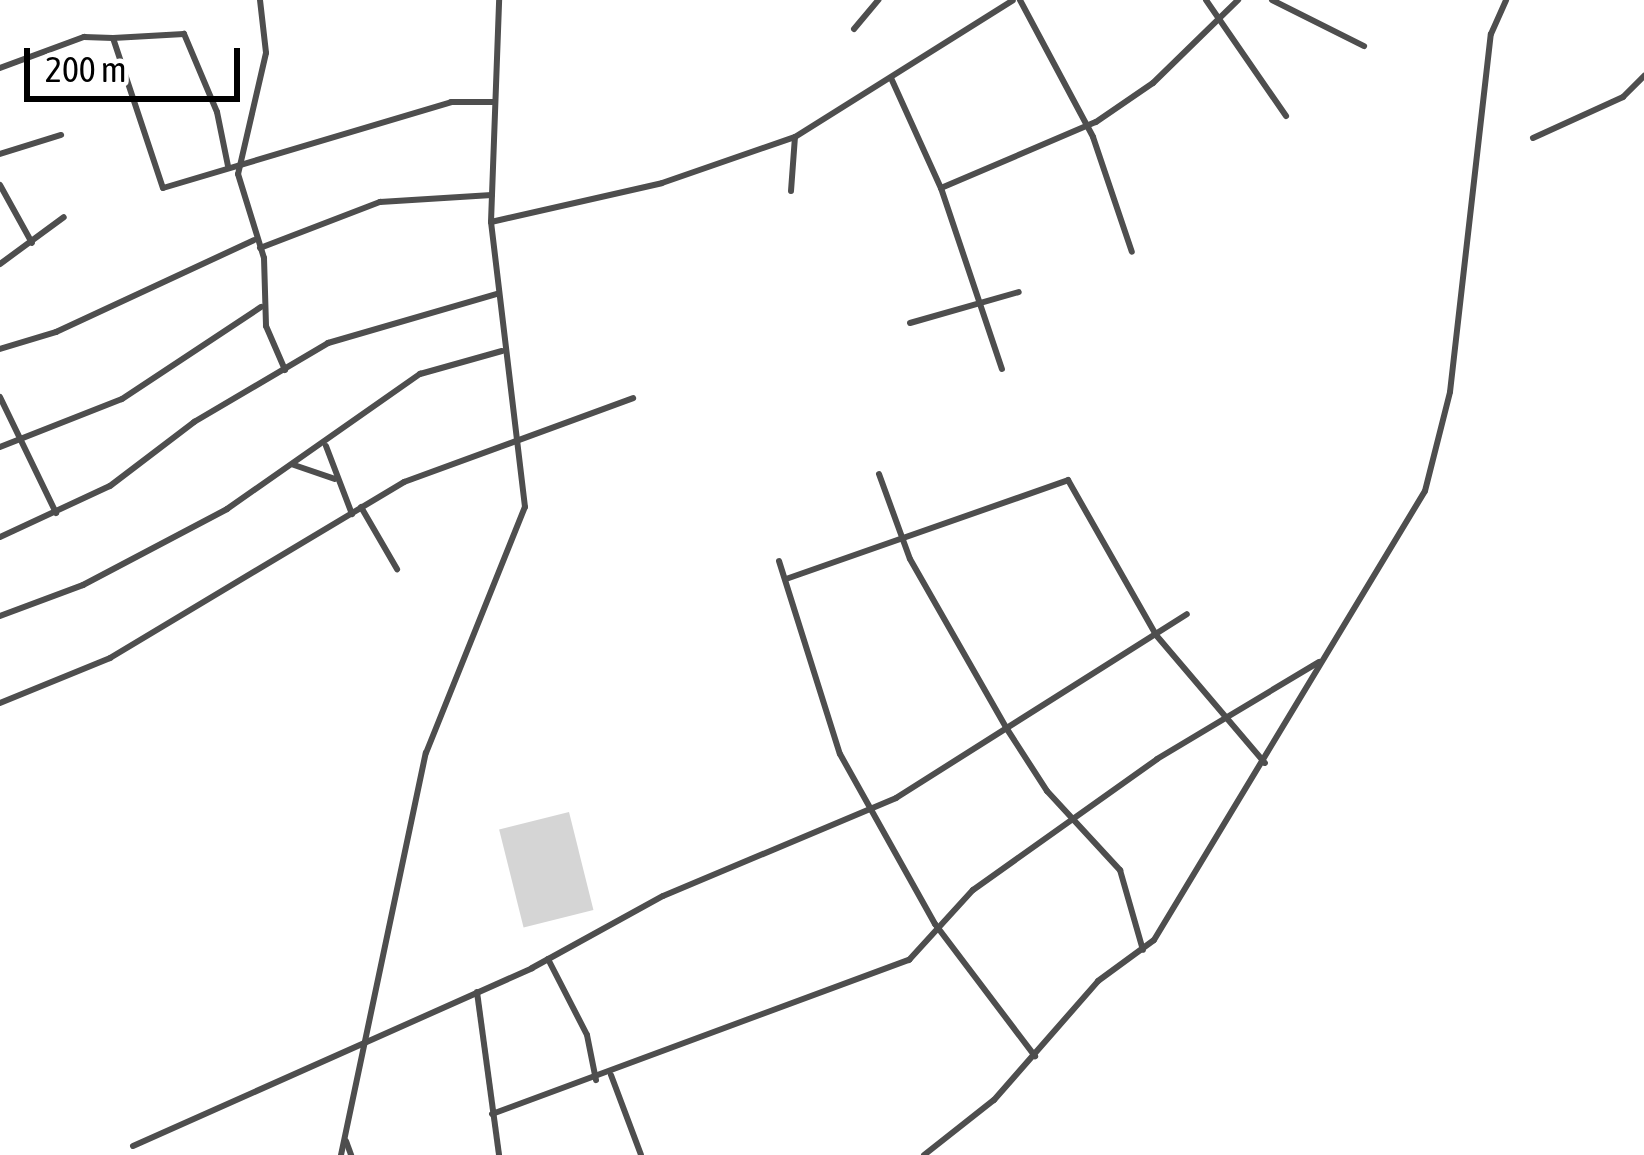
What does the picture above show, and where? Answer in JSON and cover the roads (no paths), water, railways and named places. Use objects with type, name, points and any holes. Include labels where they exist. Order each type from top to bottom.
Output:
[{"type":"street","points":[[260,0],[266,53],[256,80],[255,124],[240,161],[254,240],[260,248],[261,307],[286,370]]},
{"type":"street","points":[[341,1155],[426,753],[525,507],[521,442],[502,351],[491,223],[500,0]]},
{"type":"street","points":[[854,29],[878,0]]},
{"type":"street","points":[[491,223],[662,183],[795,137],[1017,0],[1084,124],[1132,252]]},
{"type":"street","points":[[1206,0],[1286,116]]},
{"type":"street","points":[[941,188],[1084,124],[1153,83],[1238,0]]},
{"type":"street","points":[[1272,0],[1364,46]]},
{"type":"street","points":[[925,1155],[1035,1056],[1098,981],[1143,950],[1264,763],[1434,468],[1450,392],[1491,34],[1506,0]]},
{"type":"street","points":[[0,68],[84,37],[184,34],[217,112],[228,166]]},
{"type":"street","points":[[113,38],[163,188],[240,161],[451,102],[493,102]]},
{"type":"street","points":[[1533,138],[1623,97],[1644,76]]},
{"type":"street","points":[[892,78],[941,188],[1002,369]]},
{"type":"street","points":[[0,154],[61,135]]},
{"type":"street","points":[[790,190],[795,137]]},
{"type":"street","points":[[0,185],[32,243]]},
{"type":"street","points":[[260,248],[380,202],[492,195]]},
{"type":"street","points":[[0,264],[64,217]]},
{"type":"street","points":[[0,349],[56,332],[254,240]]},
{"type":"street","points":[[910,323],[981,309],[1019,292]]},
{"type":"street","points":[[0,537],[56,513],[328,343],[497,294]]},
{"type":"street","points":[[0,447],[122,399],[261,307]]},
{"type":"street","points":[[0,616],[155,549],[326,446],[420,374],[502,351]]},
{"type":"street","points":[[0,398],[56,513]]},
{"type":"street","points":[[0,703],[110,658],[404,482],[633,398]]},
{"type":"street","points":[[326,446],[352,514]]},
{"type":"street","points":[[294,466],[335,479]]},
{"type":"street","points":[[878,474],[904,540],[1007,729],[1073,820],[1120,870],[1143,950]]},
{"type":"street","points":[[786,579],[1068,480],[1156,634],[1223,720],[1264,763]]},
{"type":"street","points":[[361,507],[397,568]]},
{"type":"street","points":[[779,561],[840,754],[935,925],[1035,1056]]},
{"type":"street","points":[[133,1146],[548,959],[663,896],[871,810],[1187,614]]},
{"type":"street","points":[[492,1114],[611,1075],[909,960],[935,925],[1073,820],[1223,720],[1321,662]]},
{"type":"street","points":[[548,959],[587,1035],[596,1080]]},
{"type":"street","points":[[477,992],[499,1155]]},
{"type":"street","points":[[611,1075],[641,1155]]},
{"type":"street","points":[[345,1138],[351,1155]]}]
